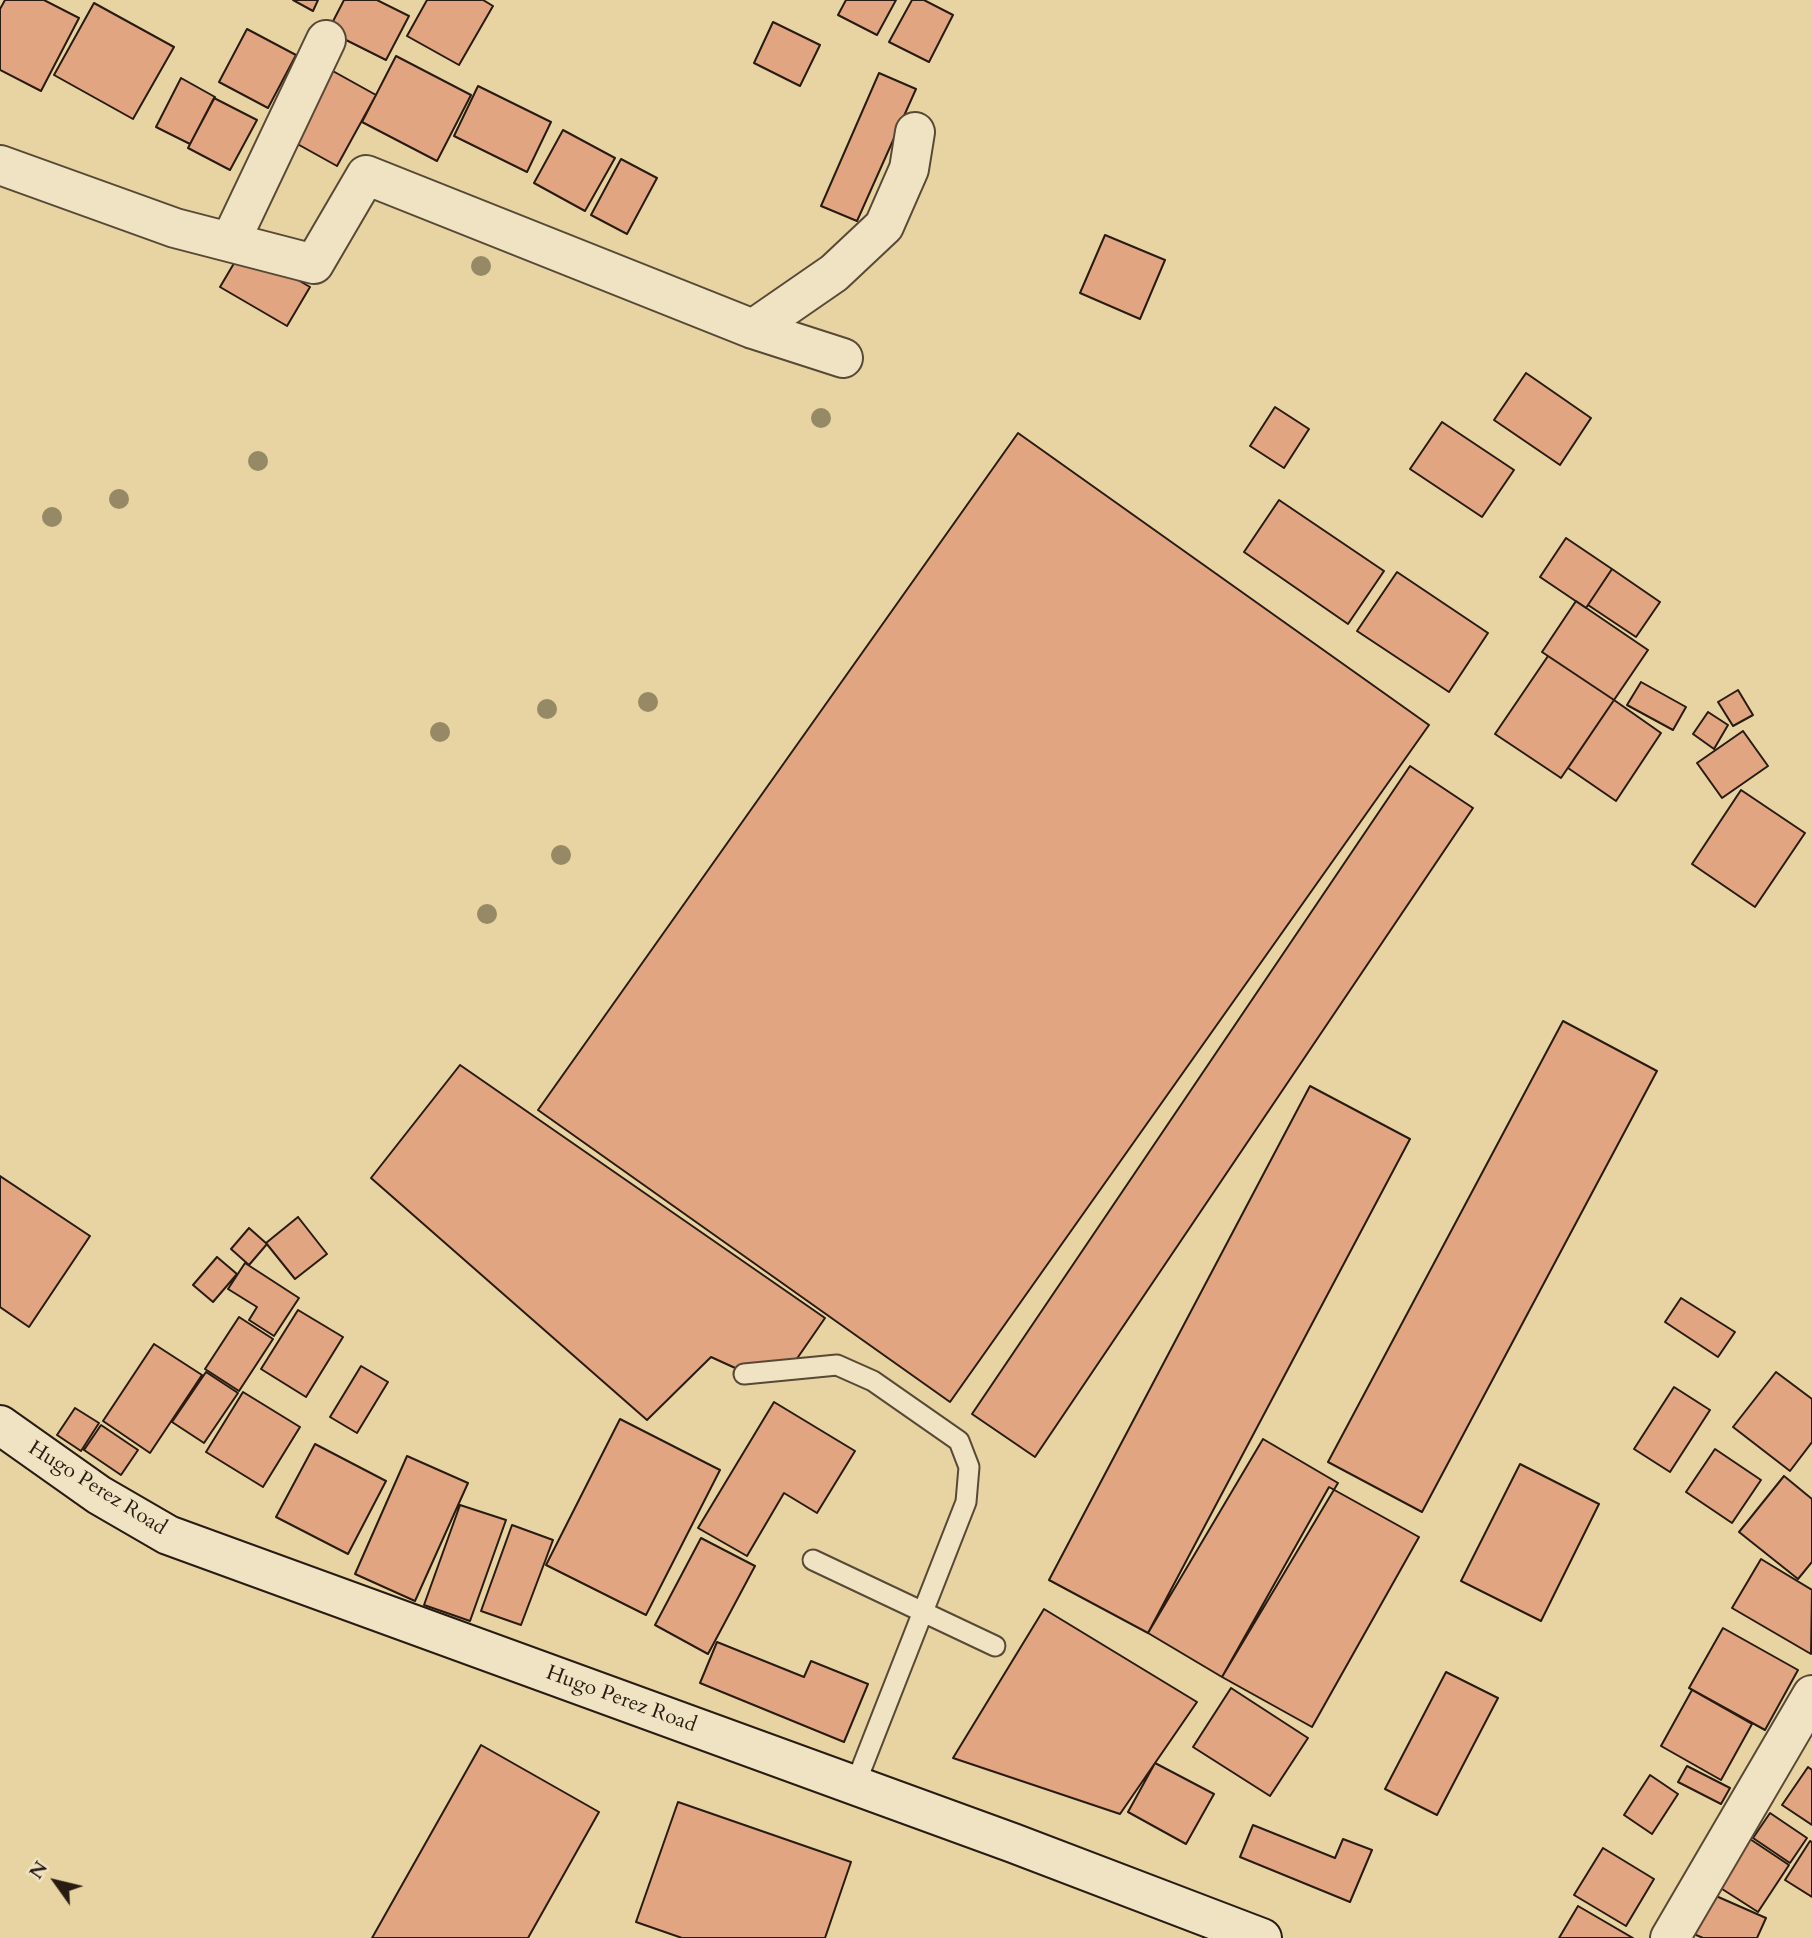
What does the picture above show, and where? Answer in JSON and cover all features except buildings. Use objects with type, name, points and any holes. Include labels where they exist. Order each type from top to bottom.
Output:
[{"type":"street","points":[[230,242],[326,40]]},
{"type":"street","points":[[753,330],[834,273],[884,226],[909,169],[915,132]]},
{"type":"street","points":[[0,165],[175,228],[314,264],[366,175],[753,330],[843,358]]},
{"type":"street","name":"Hugo Perez Road","points":[[0,1425],[99,1495],[168,1535],[855,1785],[1262,1938]]},
{"type":"street","points":[[1670,1938],[1812,1695]]},
{"type":"lane","points":[[744,1374],[837,1365],[873,1381],[959,1441],[969,1467],[966,1502],[855,1785]]},
{"type":"lane","points":[[813,1560],[995,1646]]}]
